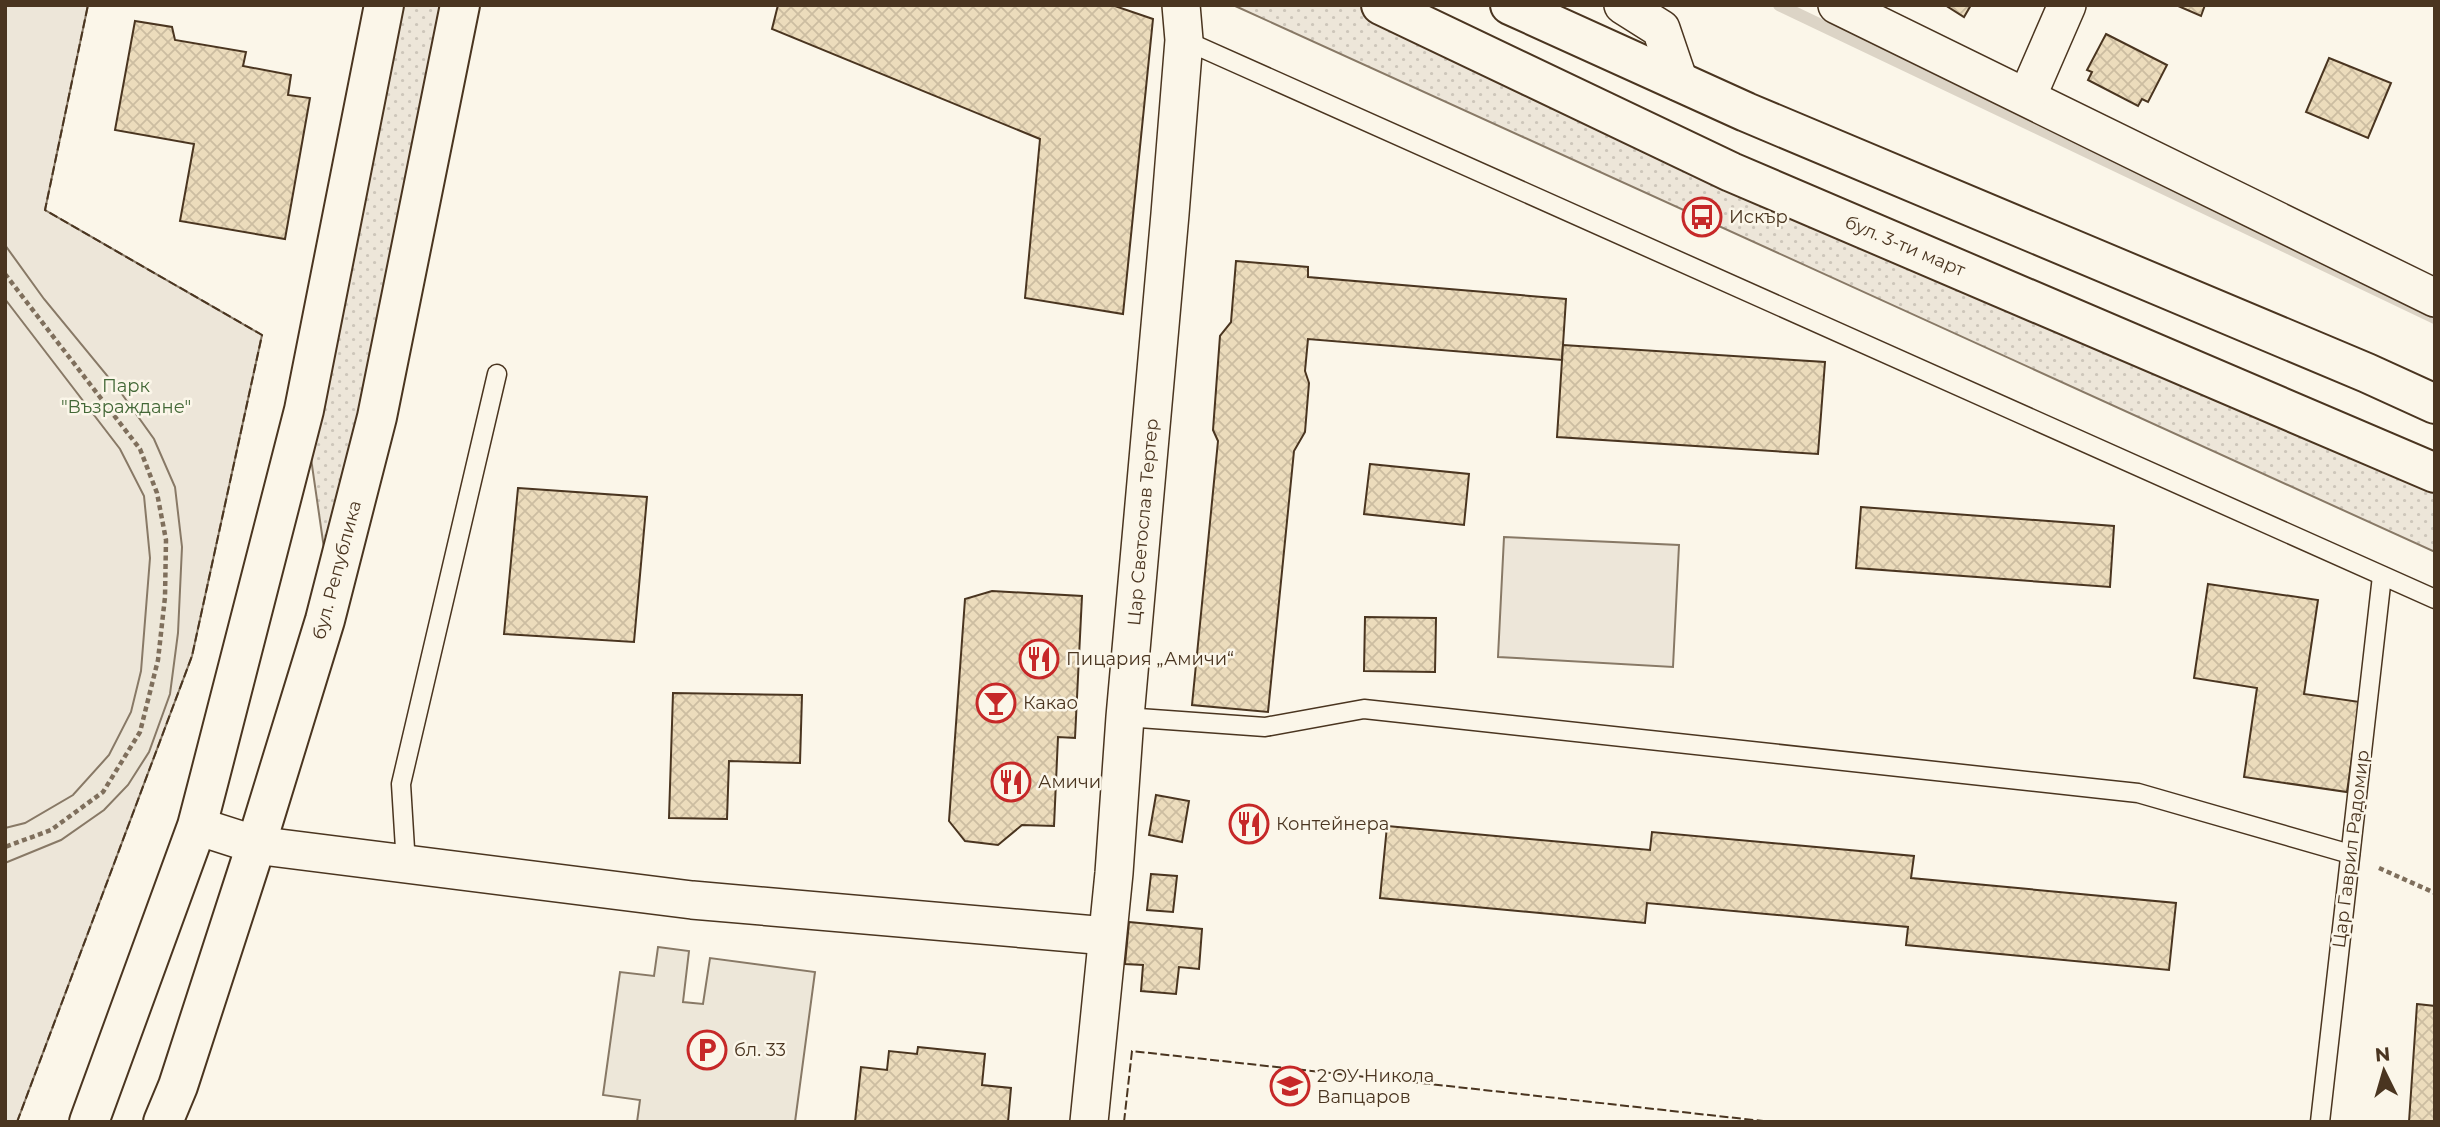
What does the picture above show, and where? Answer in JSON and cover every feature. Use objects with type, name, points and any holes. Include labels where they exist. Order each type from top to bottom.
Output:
[{"type":"street","points":[[89,1122],[197,826],[304,410],[384,5]]},
{"type":"street","name":"бул. Република","points":[[163,1122],[178,1086],[256,845],[325,620],[377,417],[460,5]]},
{"type":"street","name":"бул. 3-ти март","points":[[1381,5],[1731,172],[2435,473]]},
{"type":"street","points":[[1510,5],[1746,112],[2435,404]]},
{"type":"street","points":[[1623,5],[1661,29],[1679,82]]},
{"type":"street","points":[[1837,5],[2435,298]]},
{"type":"street","points":[[2027,97],[2067,5]]},
{"type":"street","name":"Цар Светослав Тертер","points":[[1089,1122],[1114,873],[1182,23]]},
{"type":"street","points":[[197,826],[256,845],[692,900],[1107,936]]},
{"type":"lane","points":[[1182,23],[2435,600]]},
{"type":"lane","points":[[406,865],[401,784],[497,374]]},
{"type":"lane","name":"Цар Гаврил Радомир","points":[[2320,1122],[2382,576]]},
{"type":"lane","points":[[1125,717],[1265,727],[1364,709],[2124,791],[2350,854]]},
{"type":"path","points":[[5,274],[140,449],[156,493],[166,540],[158,660],[140,732],[103,792],[51,830],[5,847]]},
{"type":"path","points":[[2350,854],[2435,893]]},
{"type":"green space","name":"Парк \"Възраждане\"","points":[[5,5],[88,5],[45,210],[262,335],[192,656],[17,1122],[5,1122]]},
{"type":"green space","points":[[384,5],[460,5],[328,576],[304,410]]},
{"type":"green space","points":[[1233,5],[1381,5],[2435,473],[2435,552]]},
{"type":"green space","points":[[1504,537],[1679,545],[1673,667],[1498,657]]},
{"type":"shaded area","points":[[5,245],[154,439],[175,487],[182,547],[178,633],[170,694],[149,752],[128,785],[104,810],[61,840],[5,863],[5,828],[25,823],[73,795],[109,755],[131,712],[141,671],[150,558],[144,496],[120,449],[5,299]]},
{"type":"shaded area","name":"бл. 33","points":[[658,947],[689,951],[683,1002],[703,1004],[710,958],[815,972],[795,1122],[637,1122],[640,1100],[603,1095],[620,972],[654,976]]},
{"type":"building","points":[[778,5],[1112,5],[1153,19],[1123,314],[1025,298],[1040,139],[772,29]]},
{"type":"building","points":[[1945,5],[1971,5],[1964,17]]},
{"type":"building","points":[[2176,5],[2205,5],[2201,16]]},
{"type":"building","points":[[135,21],[172,27],[175,40],[246,52],[243,66],[291,75],[288,95],[310,98],[285,239],[180,221],[194,144],[115,130]]},
{"type":"building","points":[[2106,34],[2167,65],[2148,102],[2142,99],[2138,106],[2088,80],[2092,72],[2087,70]]},
{"type":"building","points":[[2329,58],[2391,83],[2368,138],[2306,112]]},
{"type":"building","points":[[1236,261],[1308,267],[1308,277],[1566,299],[1562,360],[1308,339],[1305,371],[1309,383],[1305,432],[1294,451],[1268,712],[1192,705],[1218,441],[1213,430],[1220,336],[1231,322]]},
{"type":"building","points":[[1563,345],[1825,362],[1818,454],[1557,437]]},
{"type":"building","points":[[1370,464],[1469,474],[1464,525],[1364,514]]},
{"type":"building","points":[[518,488],[647,497],[634,642],[504,634]]},
{"type":"building","points":[[1861,507],[2114,526],[2110,587],[1856,568]]},
{"type":"building","points":[[2208,584],[2318,600],[2304,694],[2360,702],[2347,792],[2244,777],[2257,688],[2194,678]]},
{"type":"building","points":[[992,591],[1082,596],[1075,738],[1058,737],[1054,826],[1022,825],[998,845],[965,841],[949,821],[965,599]]},
{"type":"building","points":[[1365,617],[1436,618],[1435,672],[1364,671]]},
{"type":"building","points":[[673,693],[802,695],[800,763],[729,761],[727,819],[669,818]]},
{"type":"building","points":[[1156,795],[1189,801],[1182,842],[1149,835]]},
{"type":"building","points":[[1387,826],[1650,850],[1652,832],[1914,856],[1911,878],[2176,903],[2169,970],[1906,945],[1908,927],[1647,903],[1645,923],[1380,898]]},
{"type":"building","points":[[1151,874],[1177,876],[1173,912],[1147,910]]},
{"type":"building","points":[[1129,922],[1202,929],[1199,969],[1179,967],[1176,994],[1141,991],[1143,965],[1125,964]]},
{"type":"building","points":[[2417,1004],[2435,1006],[2435,1122],[2409,1122]]},
{"type":"building","points":[[918,1047],[985,1054],[982,1085],[1011,1088],[1008,1122],[855,1122],[861,1067],[887,1070],[889,1051],[917,1054]]},
{"type":"waterway","points":[[1779,5],[2435,318]]},
{"type":"fence","points":[[17,1122],[192,656],[262,335],[45,210],[88,5]]},
{"type":"fence","points":[[1124,1122],[1132,1051],[1772,1122]]},
{"type":"place","name":"Искър","points":[[1702,217]]},
{"type":"place","name":"Пицария „Амичи“","points":[[1039,659]]},
{"type":"place","name":"Какао","points":[[996,703]]},
{"type":"place","name":"Амичи","points":[[1011,782]]},
{"type":"place","name":"Контейнера","points":[[1249,824]]},
{"type":"place","name":"бл. 33","points":[[707,1050]]},
{"type":"place","name":"2 ОУ Никола Вапцаров","points":[[1290,1086]]}]
